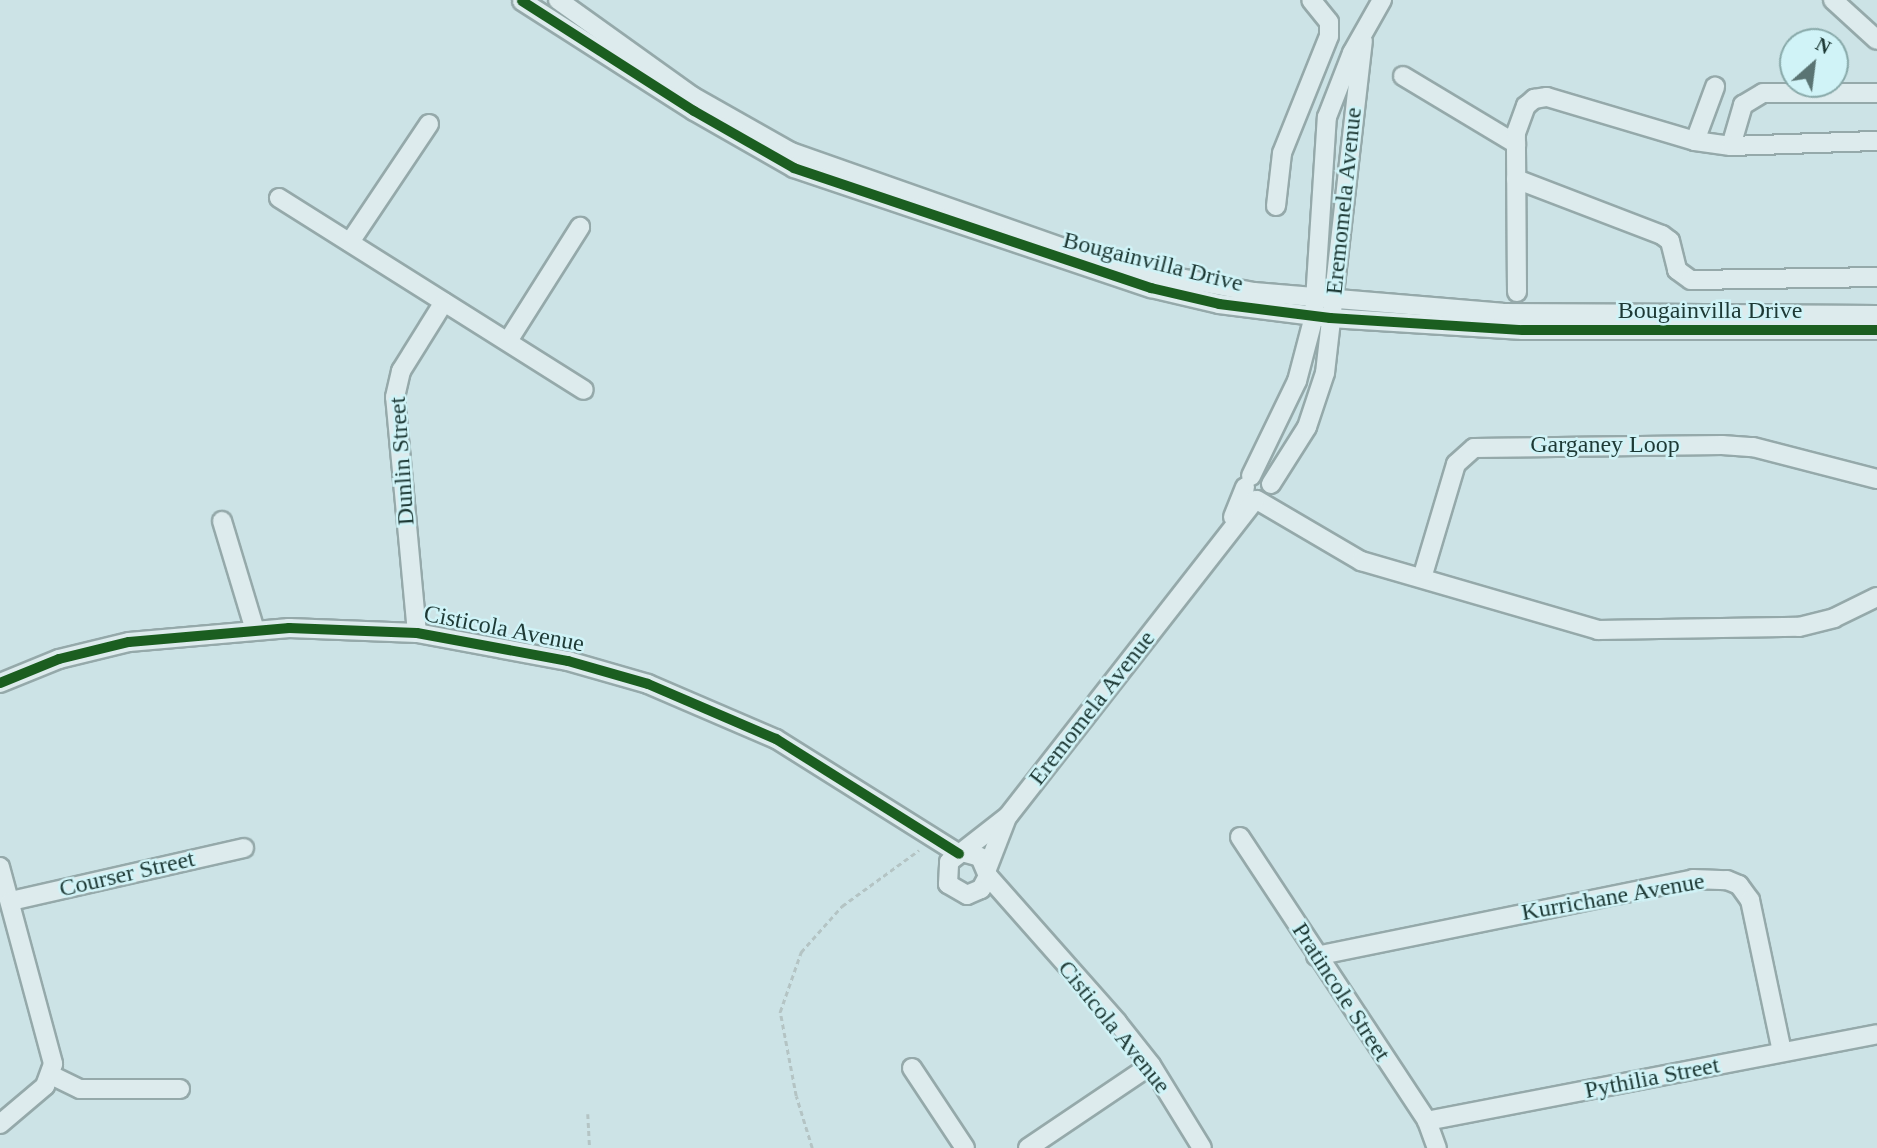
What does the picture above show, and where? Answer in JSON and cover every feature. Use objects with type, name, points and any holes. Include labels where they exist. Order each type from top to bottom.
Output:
[{"type":"street","name":"Bougainvilla Drive","points":[[522,0],[746,142],[794,168],[860,186],[1219,304],[1322,317],[1523,330],[1877,330]]},
{"type":"street","name":"Bougainvilla Drive","points":[[558,0],[580,20],[744,127],[860,186]]},
{"type":"street","points":[[1276,206],[1282,153],[1329,36],[1329,22],[1311,0]]},
{"type":"street","name":"Eremomela Avenue","points":[[1324,298],[1324,129],[1364,30],[1382,0]]},
{"type":"street","points":[[1833,0],[1877,40]]},
{"type":"street","name":"Eremomela Avenue","points":[[1252,491],[1271,486],[1295,449],[1325,373],[1322,317],[1324,298],[1364,30]]},
{"type":"street","points":[[1403,76],[1516,144]]},
{"type":"street","points":[[1695,141],[1715,87]]},
{"type":"street","points":[[1731,146],[1743,105],[1763,93],[1877,93]]},
{"type":"street","points":[[1517,292],[1516,144],[1526,106],[1547,97],[1695,141],[1731,146],[1877,141]]},
{"type":"street","points":[[350,243],[429,124]]},
{"type":"street","points":[[1516,179],[1662,235],[1670,241],[1677,270],[1691,280],[1877,277]]},
{"type":"street","points":[[279,198],[584,390]]},
{"type":"street","points":[[508,341],[580,227]]},
{"type":"street","name":"Bougainvilla Drive","points":[[1076,259],[1194,282],[1324,298],[1557,316],[1877,315]]},
{"type":"street","name":"Dunlin Street","points":[[417,633],[395,397],[401,371],[444,302]]},
{"type":"street","name":"Eremomela Avenue","points":[[963,853],[1008,816],[1227,533],[1252,491],[1322,317]]},
{"type":"street","points":[[1291,395],[1314,405]]},
{"type":"street","name":"Garganey Loop","points":[[1422,578],[1451,476],[1461,455],[1474,448],[1722,445],[1753,447],[1877,479]]},
{"type":"street","points":[[1271,486],[1290,519]]},
{"type":"street","points":[[1252,491],[1343,553],[1571,624],[1610,631],[1800,627],[1834,618],[1877,597]]},
{"type":"street","points":[[222,521],[255,630]]},
{"type":"street","name":"Cisticola Avenue","points":[[0,682],[59,659],[130,642],[255,630],[417,633],[568,661],[648,684],[776,739],[837,774],[923,838],[963,853]]},
{"type":"street","name":"Eremomela Avenue","points":[[988,873],[1008,816]]},
{"type":"street","name":"Pratincole Street","points":[[1240,837],[1427,1121],[1437,1148]]},
{"type":"street","name":"Cisticola Avenue","points":[[923,838],[946,869]]},
{"type":"street","name":"Courser Street","points":[[11,901],[244,848]]},
{"type":"street","points":[[963,853],[980,857],[988,873],[975,893],[953,890],[946,869],[963,853]]},
{"type":"street","points":[[0,867],[52,1049],[51,1075],[34,1096],[0,1124]]},
{"type":"street","name":"Cisticola Avenue","points":[[988,873],[1017,913],[1150,1065],[1202,1148]]},
{"type":"street","name":"Kurrichane Avenue","points":[[1316,956],[1693,879],[1727,880],[1739,886],[1749,900],[1782,1052]]},
{"type":"street","name":"Cisticola Avenue","points":[[975,893],[1017,913]]},
{"type":"street","name":"Pythilia Street","points":[[1427,1121],[1877,1034]]},
{"type":"street","points":[[1028,1148],[1150,1065]]},
{"type":"street","points":[[912,1068],[965,1148]]},
{"type":"street","points":[[51,1075],[80,1089],[180,1089]]},
{"type":"path","points":[[812,1148],[796,1096],[780,1012],[800,952],[842,906],[923,838]]},
{"type":"path","points":[[588,1114],[590,1148]]},
{"type":"cycle path","points":[[522,1],[694,111],[794,168],[1151,288],[1219,304],[1330,318],[1523,330],[1877,330]]},
{"type":"cycle path","points":[[0,683],[59,659],[129,642],[289,628],[417,633],[568,661],[648,684],[776,739],[959,854]]}]
